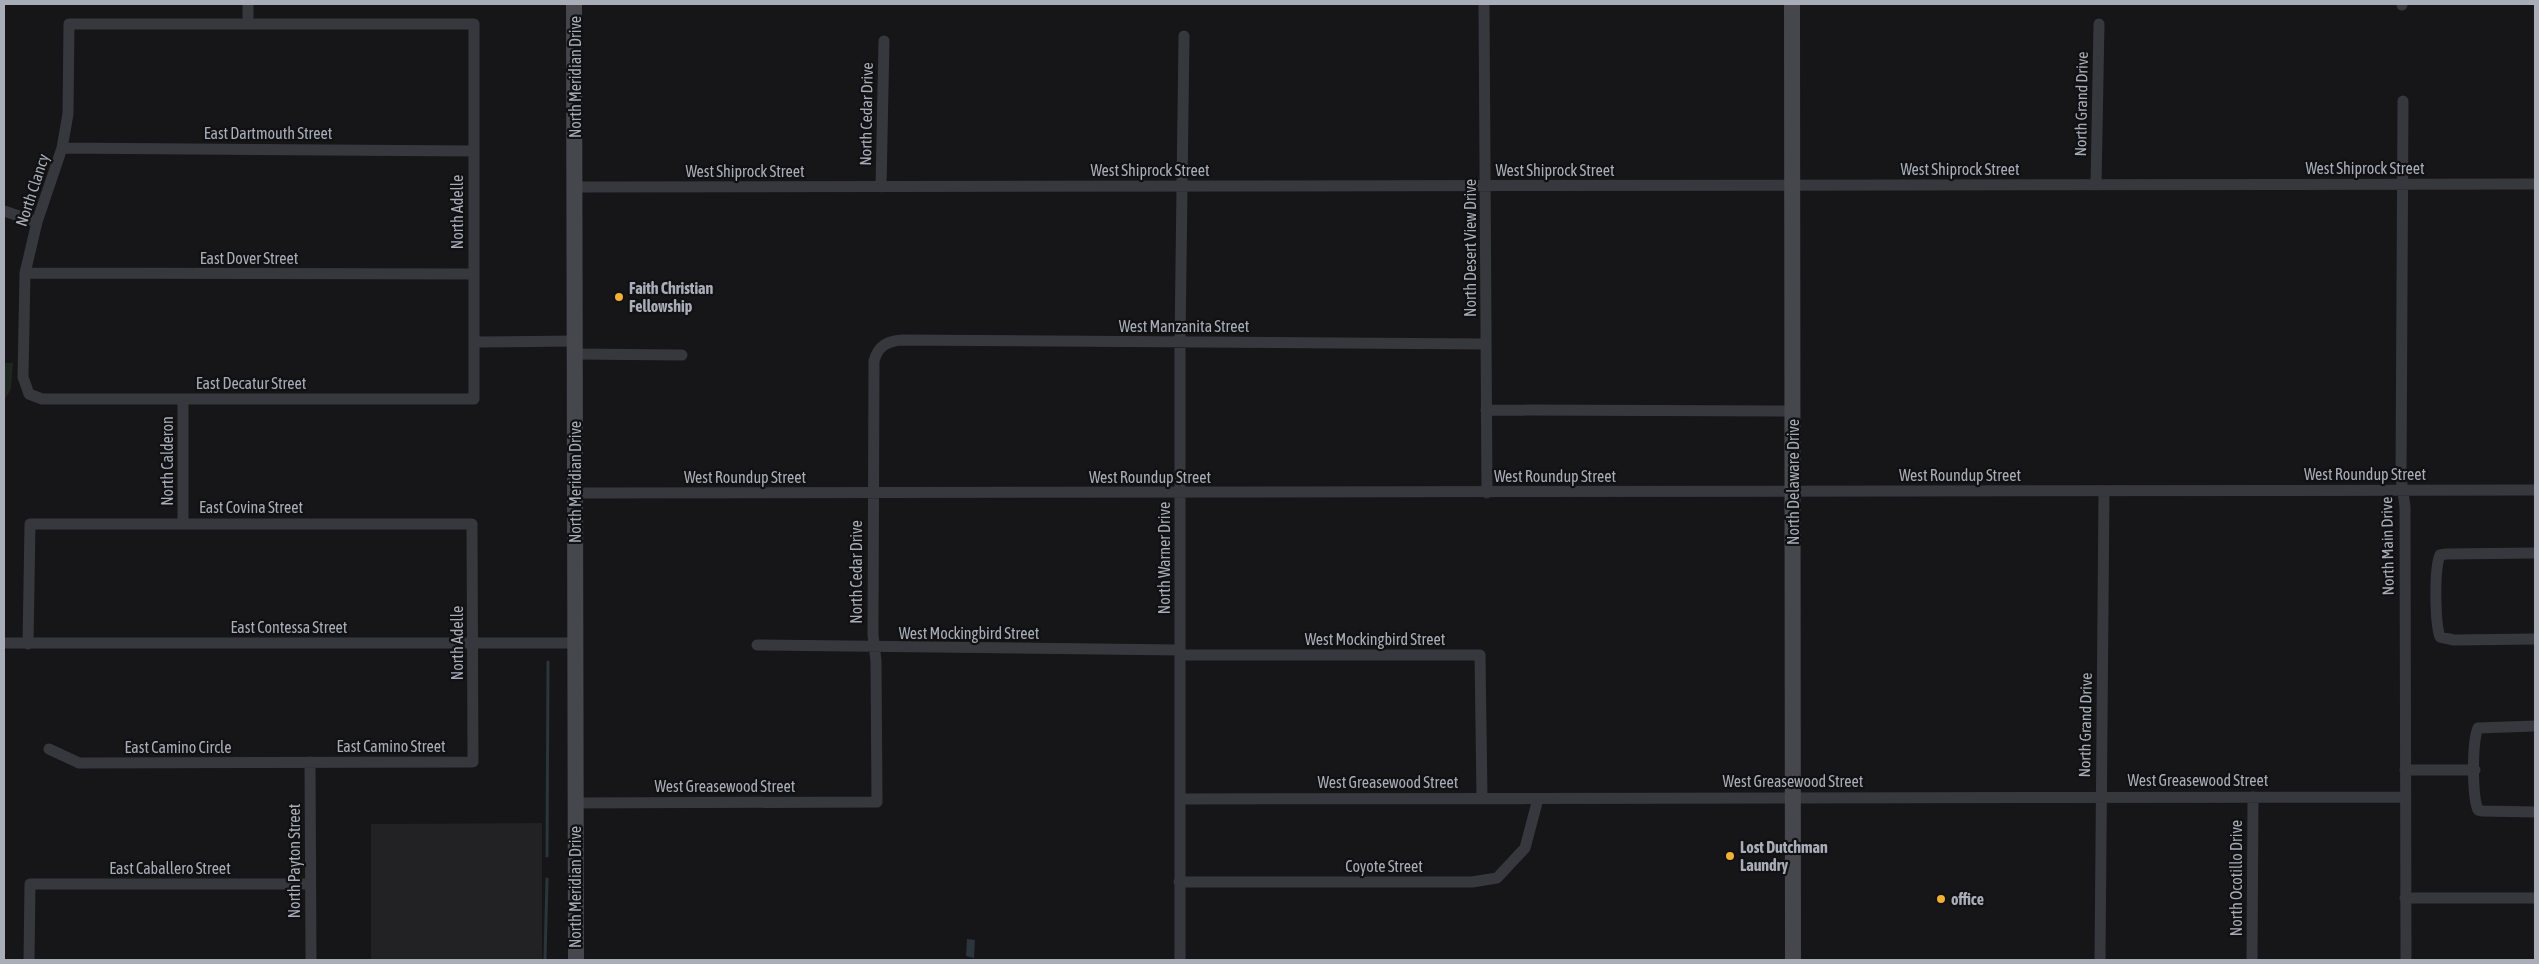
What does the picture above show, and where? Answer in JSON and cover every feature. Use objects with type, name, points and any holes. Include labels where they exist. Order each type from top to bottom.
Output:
[{"type":"street","points":[[248,4],[248,24]]},
{"type":"street","name":"North Meridian Drive","points":[[574,4],[574,803],[576,960]]},
{"type":"street","name":"North Desert View Drive","points":[[1484,4],[1487,493]]},
{"type":"street","name":"North Delaware Drive","points":[[1792,4],[1793,960]]},
{"type":"street","name":"North Clancy","points":[[29,394],[23,377],[25,274],[37,222],[62,148],[68,114],[69,24],[248,24]]},
{"type":"street","name":"North Adelle","points":[[248,24],[474,24],[474,399]]},
{"type":"street","name":"North Grand Drive","points":[[2096,185],[2099,24]]},
{"type":"street","name":"North Warner Drive","points":[[1180,960],[1180,342],[1184,36]]},
{"type":"street","name":"North Cedar Drive","points":[[881,187],[884,42]]},
{"type":"street","name":"North Main Drive","points":[[2402,101],[2402,490],[2405,507],[2406,960]]},
{"type":"street","name":"East Dartmouth Street","points":[[62,148],[473,151]]},
{"type":"street","name":"West Shiprock Street","points":[[575,187],[2535,184]]},
{"type":"street","points":[[4,211],[37,222]]},
{"type":"street","name":"East Dover Street","points":[[25,274],[473,274]]},
{"type":"street","name":"West Manzanita Street","points":[[883,345],[902,340],[1486,344]]},
{"type":"street","points":[[474,342],[682,355]]},
{"type":"street","name":"North Cedar Drive","points":[[877,802],[872,494],[874,361],[876,354],[883,345]]},
{"type":"street","name":"East Decatur Street","points":[[29,394],[42,399],[474,399]]},
{"type":"street","name":"North Calderon","points":[[183,400],[183,523]]},
{"type":"street","points":[[1486,410],[1793,411]]},
{"type":"street","name":"West Roundup Street","points":[[574,493],[2535,490]]},
{"type":"street","name":"North Grand Drive","points":[[2100,960],[2104,491]]},
{"type":"street","name":"East Covina Street","points":[[28,644],[30,524],[472,524]]},
{"type":"street","name":"North Adelle","points":[[472,524],[474,642],[473,762]]},
{"type":"street","points":[[2535,553],[2440,555],[2438,568],[2438,625],[2440,636],[2454,640],[2535,639]]},
{"type":"street","name":"East Contessa Street","points":[[4,643],[575,643]]},
{"type":"street","name":"West Mockingbird Street","points":[[757,645],[1480,655],[1482,798]]},
{"type":"street","points":[[2535,726],[2478,728],[2474,797],[2478,810],[2491,812],[2535,812]]},
{"type":"street","name":"East Camino Circle","points":[[50,749],[79,763],[310,762]]},
{"type":"street","name":"East Camino Street","points":[[310,762],[473,762]]},
{"type":"street","name":"North Payton Street","points":[[310,762],[311,960]]},
{"type":"street","points":[[2405,770],[2475,770]]},
{"type":"street","name":"North Ocotillo Drive","points":[[2252,796],[2252,960]]},
{"type":"street","name":"West Greasewood Street","points":[[1181,799],[2405,796]]},
{"type":"street","name":"Coyote Street","points":[[1179,882],[1472,882],[1496,878],[1525,848],[1538,799]]},
{"type":"street","name":"West Greasewood Street","points":[[574,803],[877,802]]},
{"type":"street","name":"East Caballero Street","points":[[28,960],[30,884],[310,884]]},
{"type":"street","points":[[2406,898],[2535,898]]},
{"type":"shaded area","points":[[4,363],[13,363],[11,389],[4,401]]},
{"type":"shaded area","points":[[542,823],[542,960],[371,960],[371,824]]},
{"type":"shaded area","points":[[967,939],[975,940],[974,958],[966,956]]},
{"type":"waterway","points":[[547,856],[548,662]]},
{"type":"waterway","points":[[545,959],[547,879]]},
{"type":"place","name":"Faith Christian Fellowship","points":[[619,297]]},
{"type":"place","name":"Lost Dutchman Laundry","points":[[1730,856]]},
{"type":"place","name":"office","points":[[1941,899]]}]
